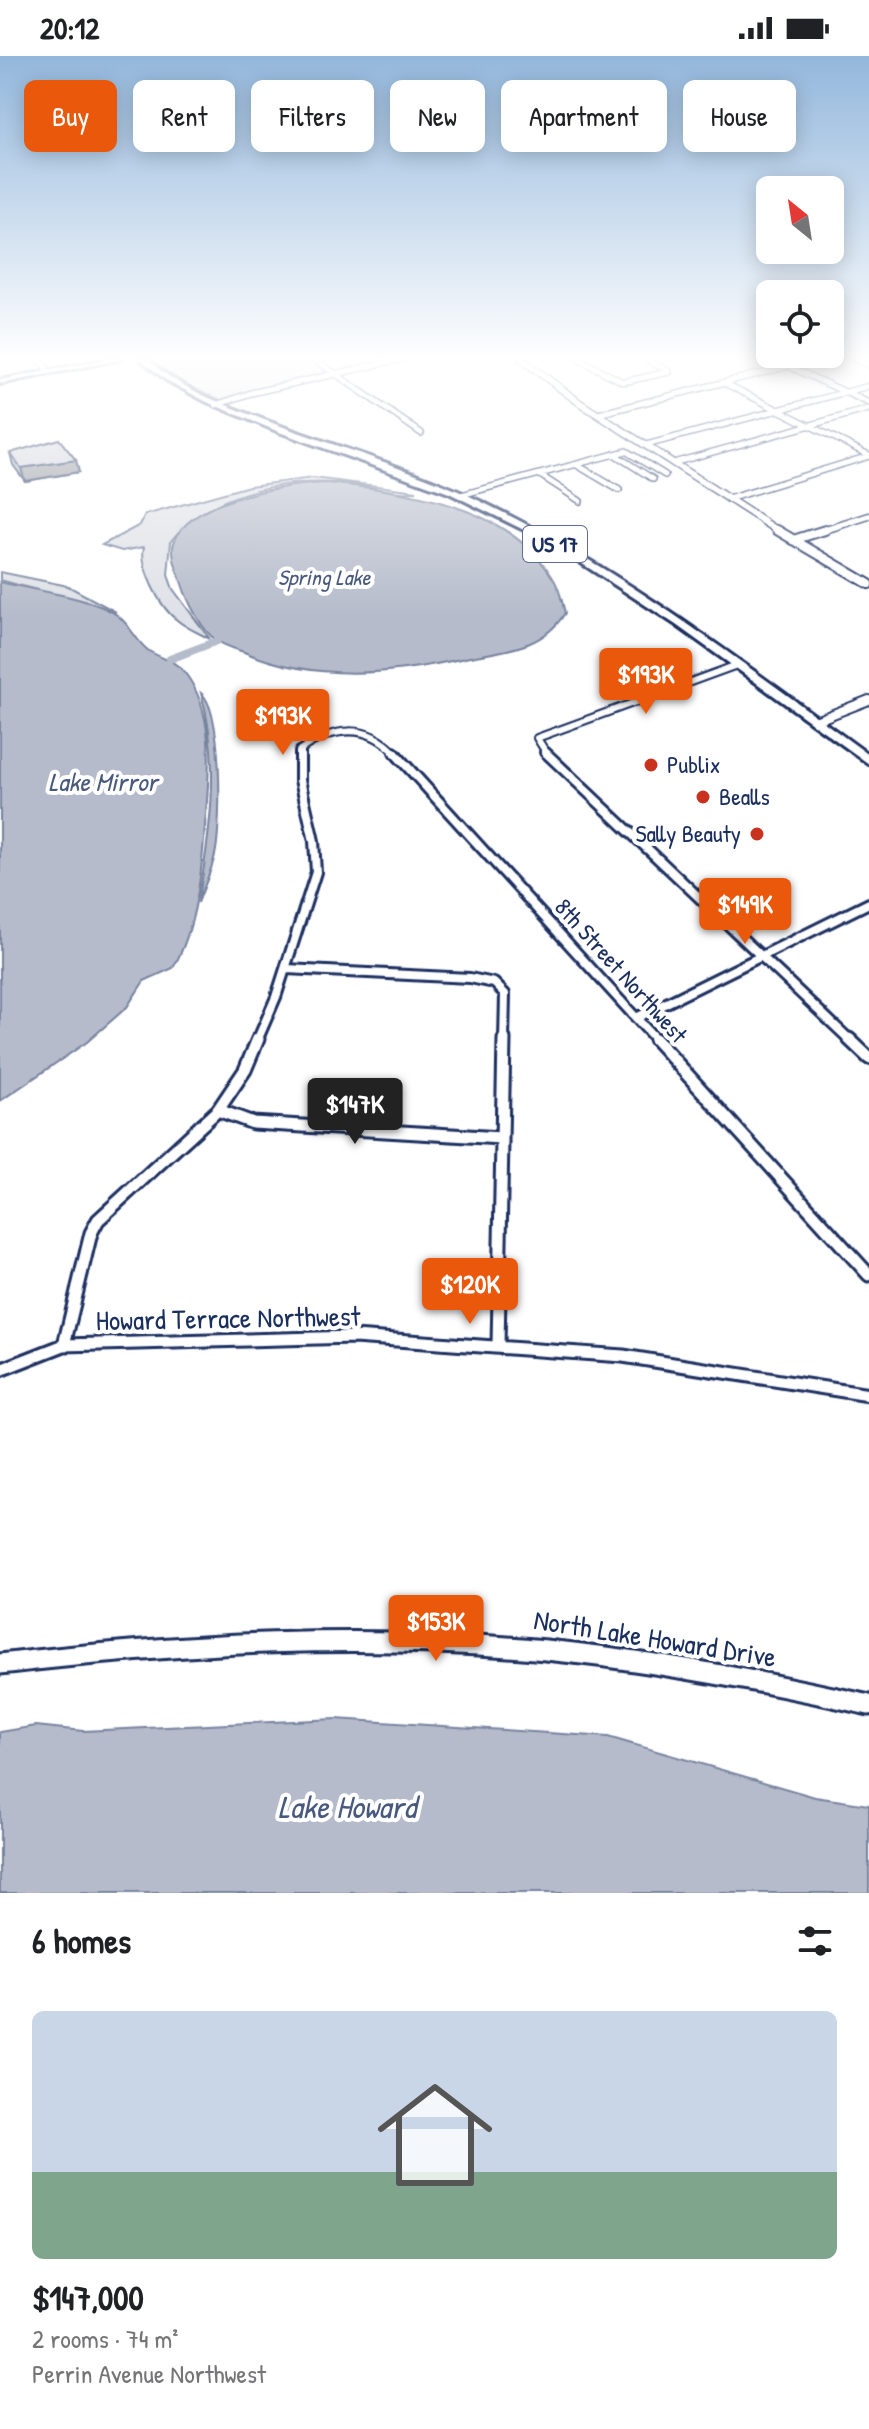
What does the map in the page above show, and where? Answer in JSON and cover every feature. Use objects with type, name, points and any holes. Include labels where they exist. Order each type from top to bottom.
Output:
[{"type":"main road","name":"US 17","points":[[324,445],[461,495],[566,551],[737,665],[869,760]]},
{"type":"main road","name":"North Lake Howard Drive","points":[[0,1664],[265,1642],[399,1640],[521,1645],[735,1675],[869,1705]]},
{"type":"street","points":[[646,445],[793,540],[869,584]]},
{"type":"street","points":[[673,463],[739,445]]},
{"type":"street","points":[[848,445],[869,456]]},
{"type":"street","points":[[461,495],[516,478],[632,452],[665,475]]},
{"type":"street","points":[[614,454],[653,479]]},
{"type":"street","points":[[728,499],[869,456]]},
{"type":"street","points":[[577,465],[619,490]]},
{"type":"street","points":[[540,475],[580,501]]},
{"type":"street","points":[[793,540],[869,516]]},
{"type":"street","points":[[737,665],[537,738],[553,759],[869,1058]]},
{"type":"street","points":[[815,721],[869,700]]},
{"type":"street","points":[[64,1345],[91,1233],[98,1220],[218,1110],[259,1042],[286,969],[316,872],[316,844],[298,764],[300,750],[324,733],[275,707]]},
{"type":"street","name":"8th Street Northwest","points":[[324,733],[361,730],[382,739],[869,1275]]},
{"type":"street","points":[[636,1018],[869,903]]},
{"type":"street","points":[[286,969],[470,978],[499,987],[507,1000],[501,1138],[498,1346]]},
{"type":"street","points":[[218,1110],[253,1123],[501,1138]]},
{"type":"street","name":"Howard Terrace Northwest","points":[[0,1370],[64,1345],[354,1337],[623,1356],[869,1395]]},
{"type":"shaded area","points":[[313,478],[417,491],[396,492],[333,483],[281,485],[231,498],[188,523],[171,541],[168,575],[173,589],[210,639],[181,623],[164,606],[148,576],[144,547],[122,551],[102,545],[140,525],[145,515],[249,486]]},
{"type":"shaded area","points":[[0,572],[68,586],[116,612],[0,580]]},
{"type":"water","name":"Spring Lake","points":[[327,483],[421,497],[482,518],[509,533],[533,553],[555,582],[565,613],[545,635],[521,646],[437,664],[381,671],[353,673],[298,668],[271,662],[216,640],[196,615],[175,563],[174,542],[183,527],[199,515],[242,497]]},
{"type":"water","name":"Lake Mirror","points":[[0,582],[93,603],[106,609],[122,619],[149,651],[181,669],[195,689],[202,707],[209,767],[200,880],[187,936],[173,968],[144,981],[127,1007],[87,1042],[0,1101]]},
{"type":"water","points":[[201,693],[208,704],[217,742],[219,815],[216,850],[198,903],[212,798],[211,745]]},
{"type":"water","name":"Lake Howard","points":[[336,1719],[608,1737],[815,1797],[869,1805],[869,1893],[0,1893],[0,1732],[36,1726],[83,1731]]},
{"type":"building","points":[[39,445],[64,445],[76,460],[21,468],[10,453]]},
{"type":"waterway","points":[[170,659],[217,641]]},
{"type":"place","name":"Publix","points":[[651,765]]},
{"type":"place","name":"Bealls","points":[[703,797]]},
{"type":"place","name":"Sally Beauty","points":[[757,834]]}]
